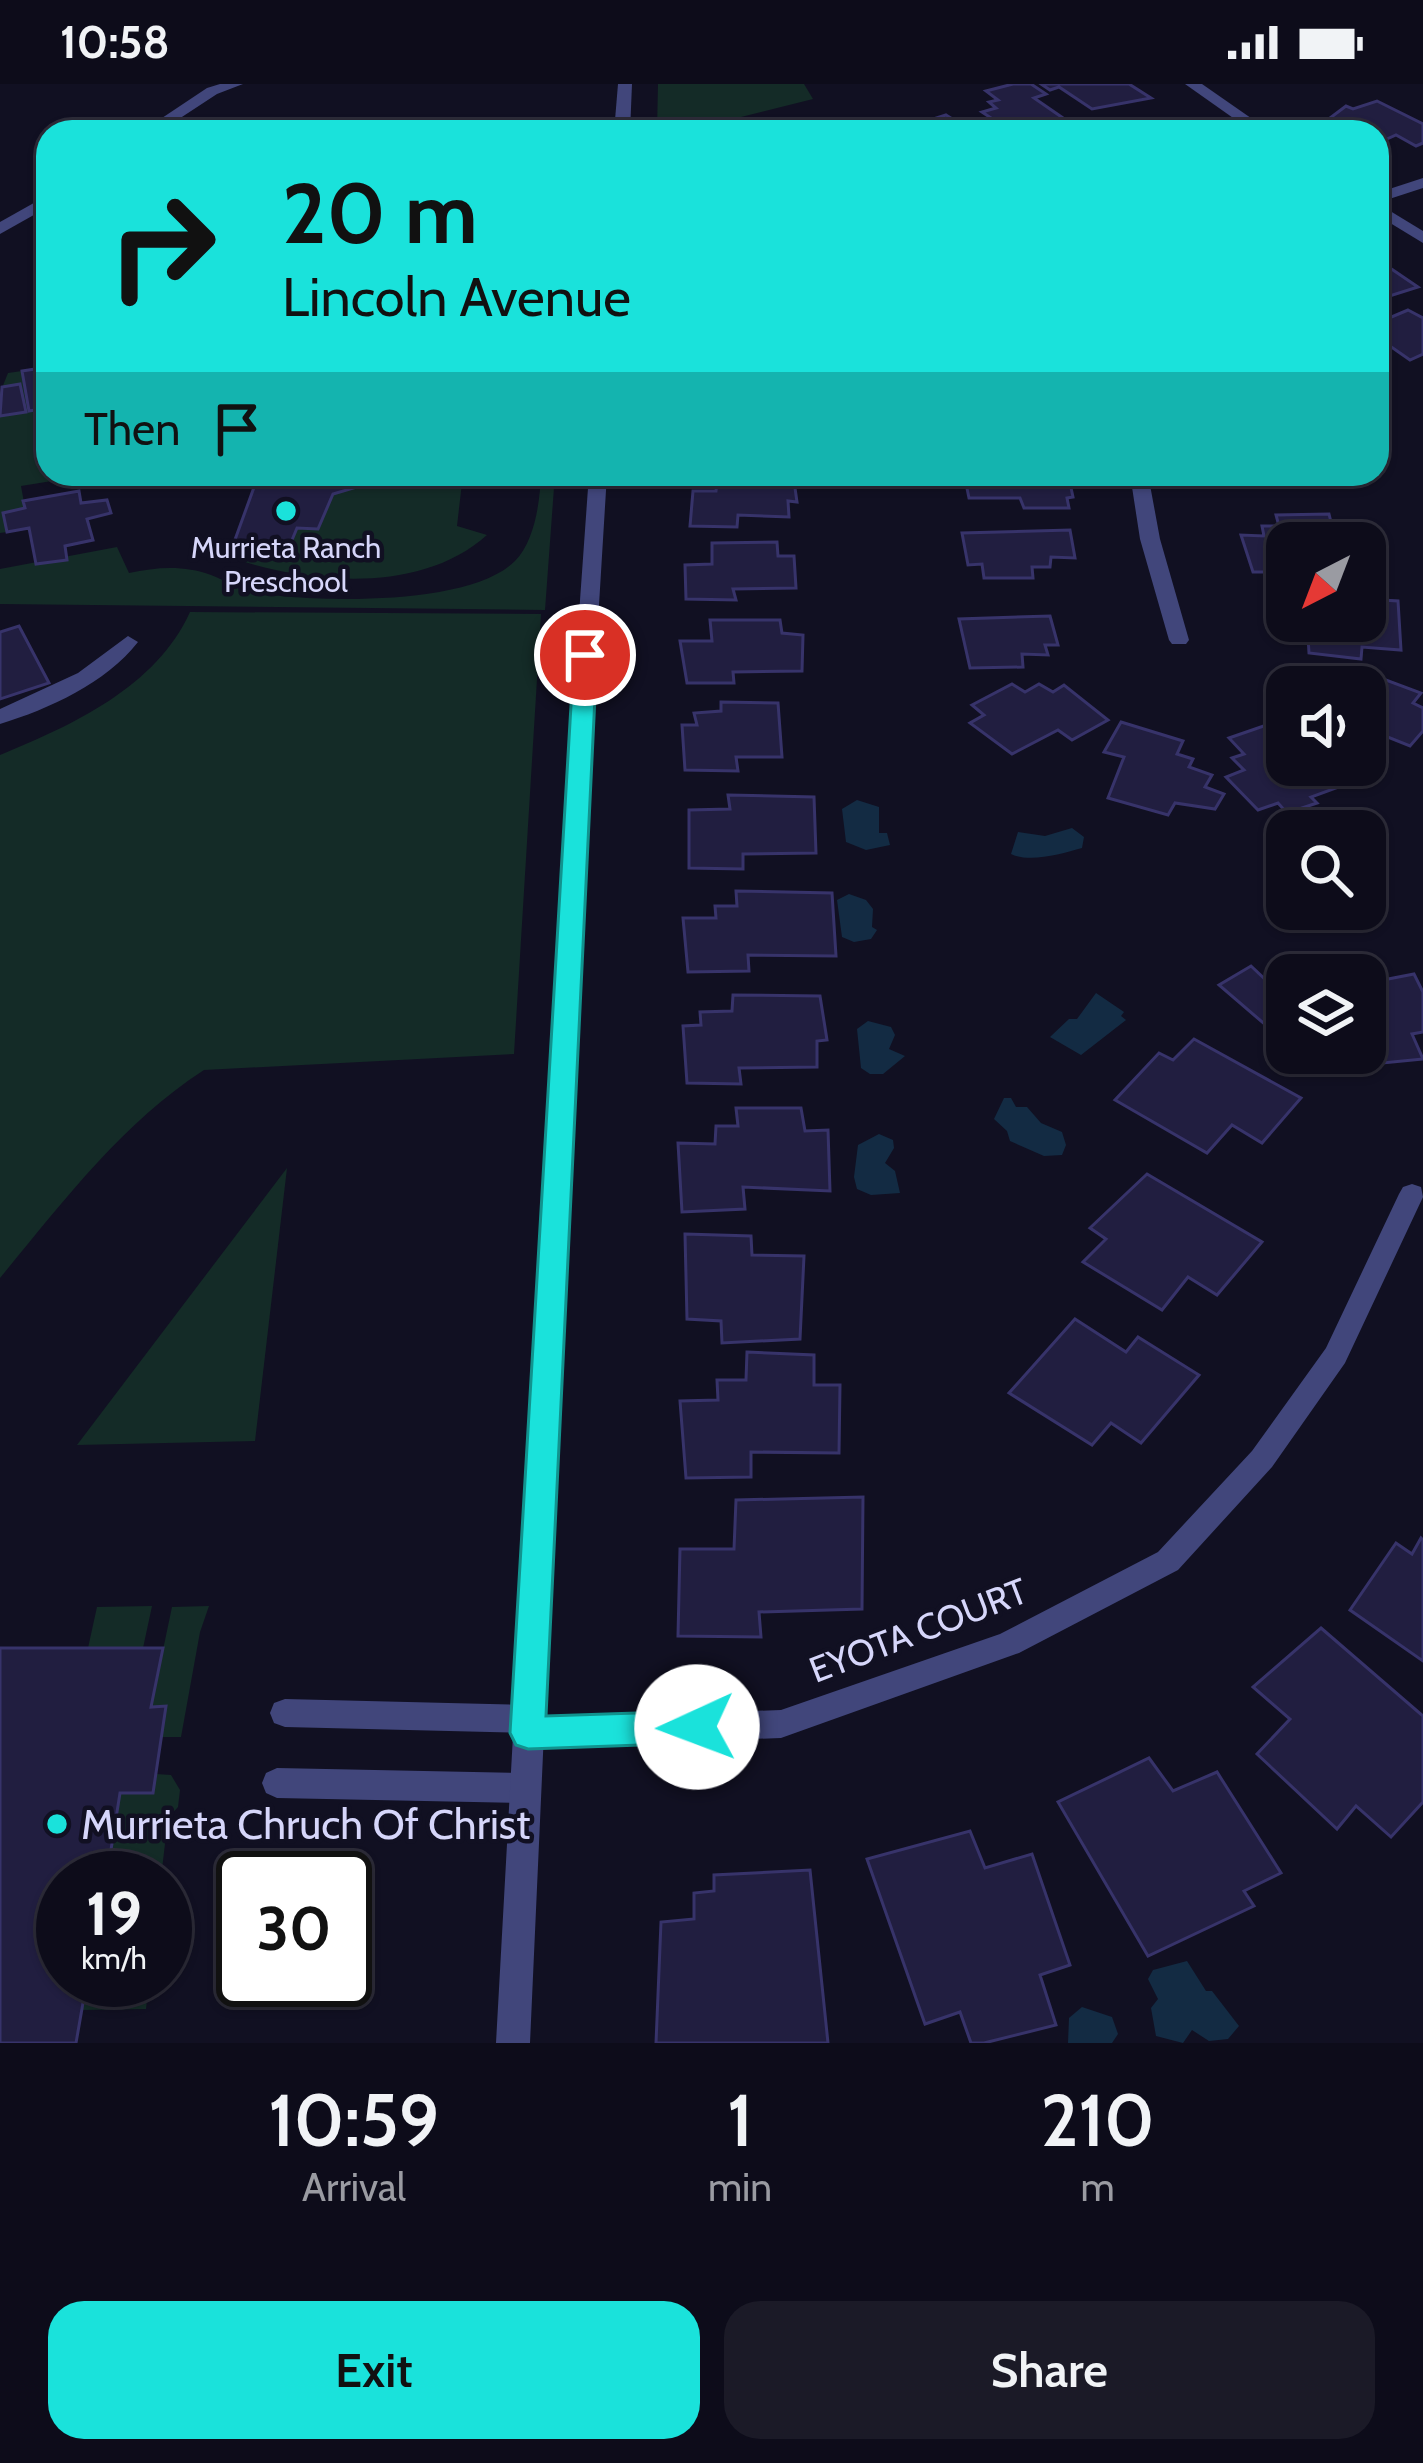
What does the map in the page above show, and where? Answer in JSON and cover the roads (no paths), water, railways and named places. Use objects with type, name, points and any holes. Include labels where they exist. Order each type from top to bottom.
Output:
[{"type":"street","points":[[167,120],[212,91],[236,84]]},
{"type":"street","points":[[623,120],[626,84]]},
{"type":"street","points":[[1192,84],[1245,120]]},
{"type":"street","points":[[1389,194],[1423,183]]},
{"type":"street","points":[[0,229],[36,207]]},
{"type":"street","points":[[1389,216],[1423,238]]},
{"type":"street","points":[[513,2043],[572,867],[597,486]]},
{"type":"street","points":[[1141,486],[1150,538],[1179,640]]},
{"type":"street","points":[[0,717],[76,685],[110,662],[128,642]]},
{"type":"street","name":"EYOTA COURT","points":[[284,1713],[528,1726],[781,1724],[1009,1644],[1168,1561],[1262,1459],[1336,1355],[1412,1194]]},
{"type":"street","points":[[277,1783],[525,1788]]},
{"type":"water","points":[[857,800],[879,807],[879,833],[887,833],[890,845],[866,850],[846,842],[842,809]]},
{"type":"water","points":[[1072,828],[1084,837],[1082,848],[1036,858],[1011,854],[1018,832],[1045,836]]},
{"type":"water","points":[[849,894],[866,900],[873,909],[872,927],[877,930],[871,939],[854,942],[842,937],[837,900]]},
{"type":"water","points":[[1096,993],[1124,1012],[1121,1016],[1126,1020],[1081,1055],[1050,1037],[1069,1019],[1077,1019]]},
{"type":"water","points":[[868,1021],[891,1027],[895,1035],[889,1049],[905,1056],[883,1074],[861,1068],[857,1029]]},
{"type":"water","points":[[1004,1098],[1011,1098],[1016,1107],[1027,1107],[1041,1123],[1062,1132],[1066,1145],[1062,1155],[1044,1156],[1010,1141],[994,1119]]},
{"type":"water","points":[[879,1134],[893,1140],[885,1163],[895,1171],[900,1193],[871,1195],[857,1189],[858,1145]]},
{"type":"water","points":[[1187,1961],[1206,1991],[1212,1991],[1239,2026],[1228,2039],[1209,2041],[1192,2030],[1183,2043],[1156,2036],[1151,2008],[1158,1999],[1148,1979],[1153,1970]]},
{"type":"water","points":[[1082,2007],[1112,2017],[1118,2034],[1112,2043],[1068,2043],[1069,2018]]},
{"type":"place","name":"Murrieta Ranch Preschool","points":[[286,511]]},
{"type":"place","name":"Murrieta Chruch Of Christ","points":[[57,1824]]}]
